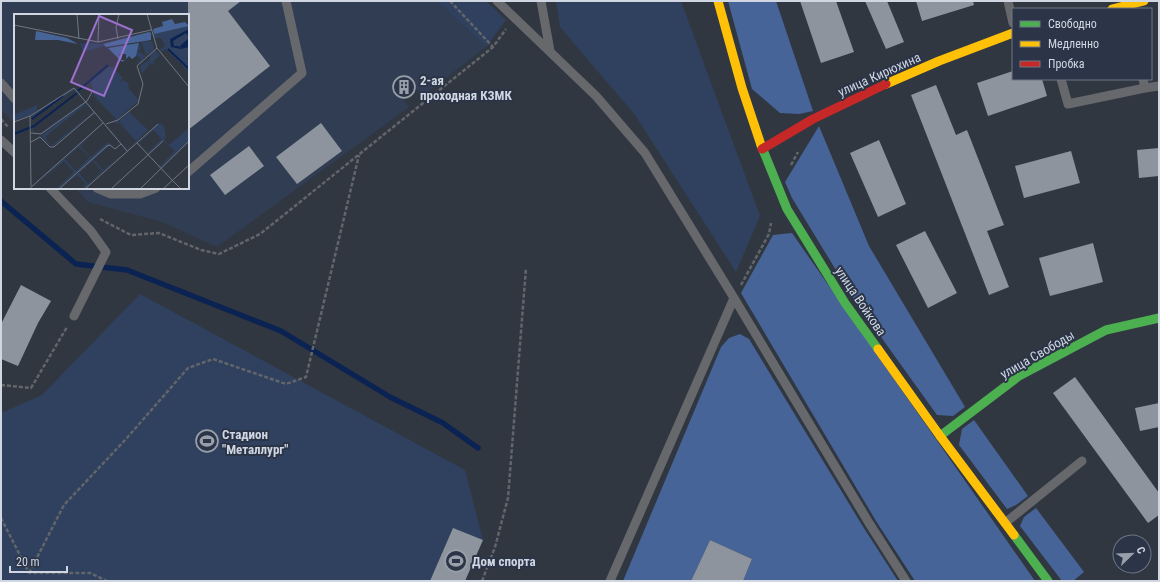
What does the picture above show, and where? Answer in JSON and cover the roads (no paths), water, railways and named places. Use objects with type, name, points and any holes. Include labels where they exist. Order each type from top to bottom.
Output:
[{"type":"street","name":"улица Войкова","points":[[718,1],[742,88],[762,149],[787,209],[845,303],[940,436],[1048,581]]},
{"type":"street","points":[[1127,7],[1144,1]]},
{"type":"street","name":"улица Кирюхина","points":[[762,149],[819,115],[892,81],[1012,33]]},
{"type":"street","name":"улица Свободы","points":[[940,436],[1019,376],[1106,330],[1159,318]]},
{"type":"lane","points":[[189,171],[302,73],[286,1]]},
{"type":"lane","points":[[498,1],[596,96],[645,153],[869,523],[906,581]]},
{"type":"lane","points":[[541,1],[550,51]]},
{"type":"lane","points":[[1008,1],[1012,18]]},
{"type":"lane","points":[[1061,80],[1068,104],[1144,83],[1159,86]]},
{"type":"lane","points":[[1,83],[14,98]]},
{"type":"lane","points":[[1,140],[14,152]]},
{"type":"lane","points":[[51,189],[91,231],[106,252],[74,316]]},
{"type":"lane","points":[[99,189],[111,194],[140,194],[153,189]]},
{"type":"lane","points":[[610,581],[734,298]]},
{"type":"lane","points":[[1005,523],[1082,461]]},
{"type":"waterway","points":[[1,201],[76,264],[127,270],[281,331],[390,397],[443,423],[478,448]]},
{"type":"place","name":"2-ая проходная КЗМК","points":[[404,87]]},
{"type":"place","name":"Стадион \"Металлург\"","points":[[207,441]]},
{"type":"place","name":"Дом спорта","points":[[456,561]]}]
